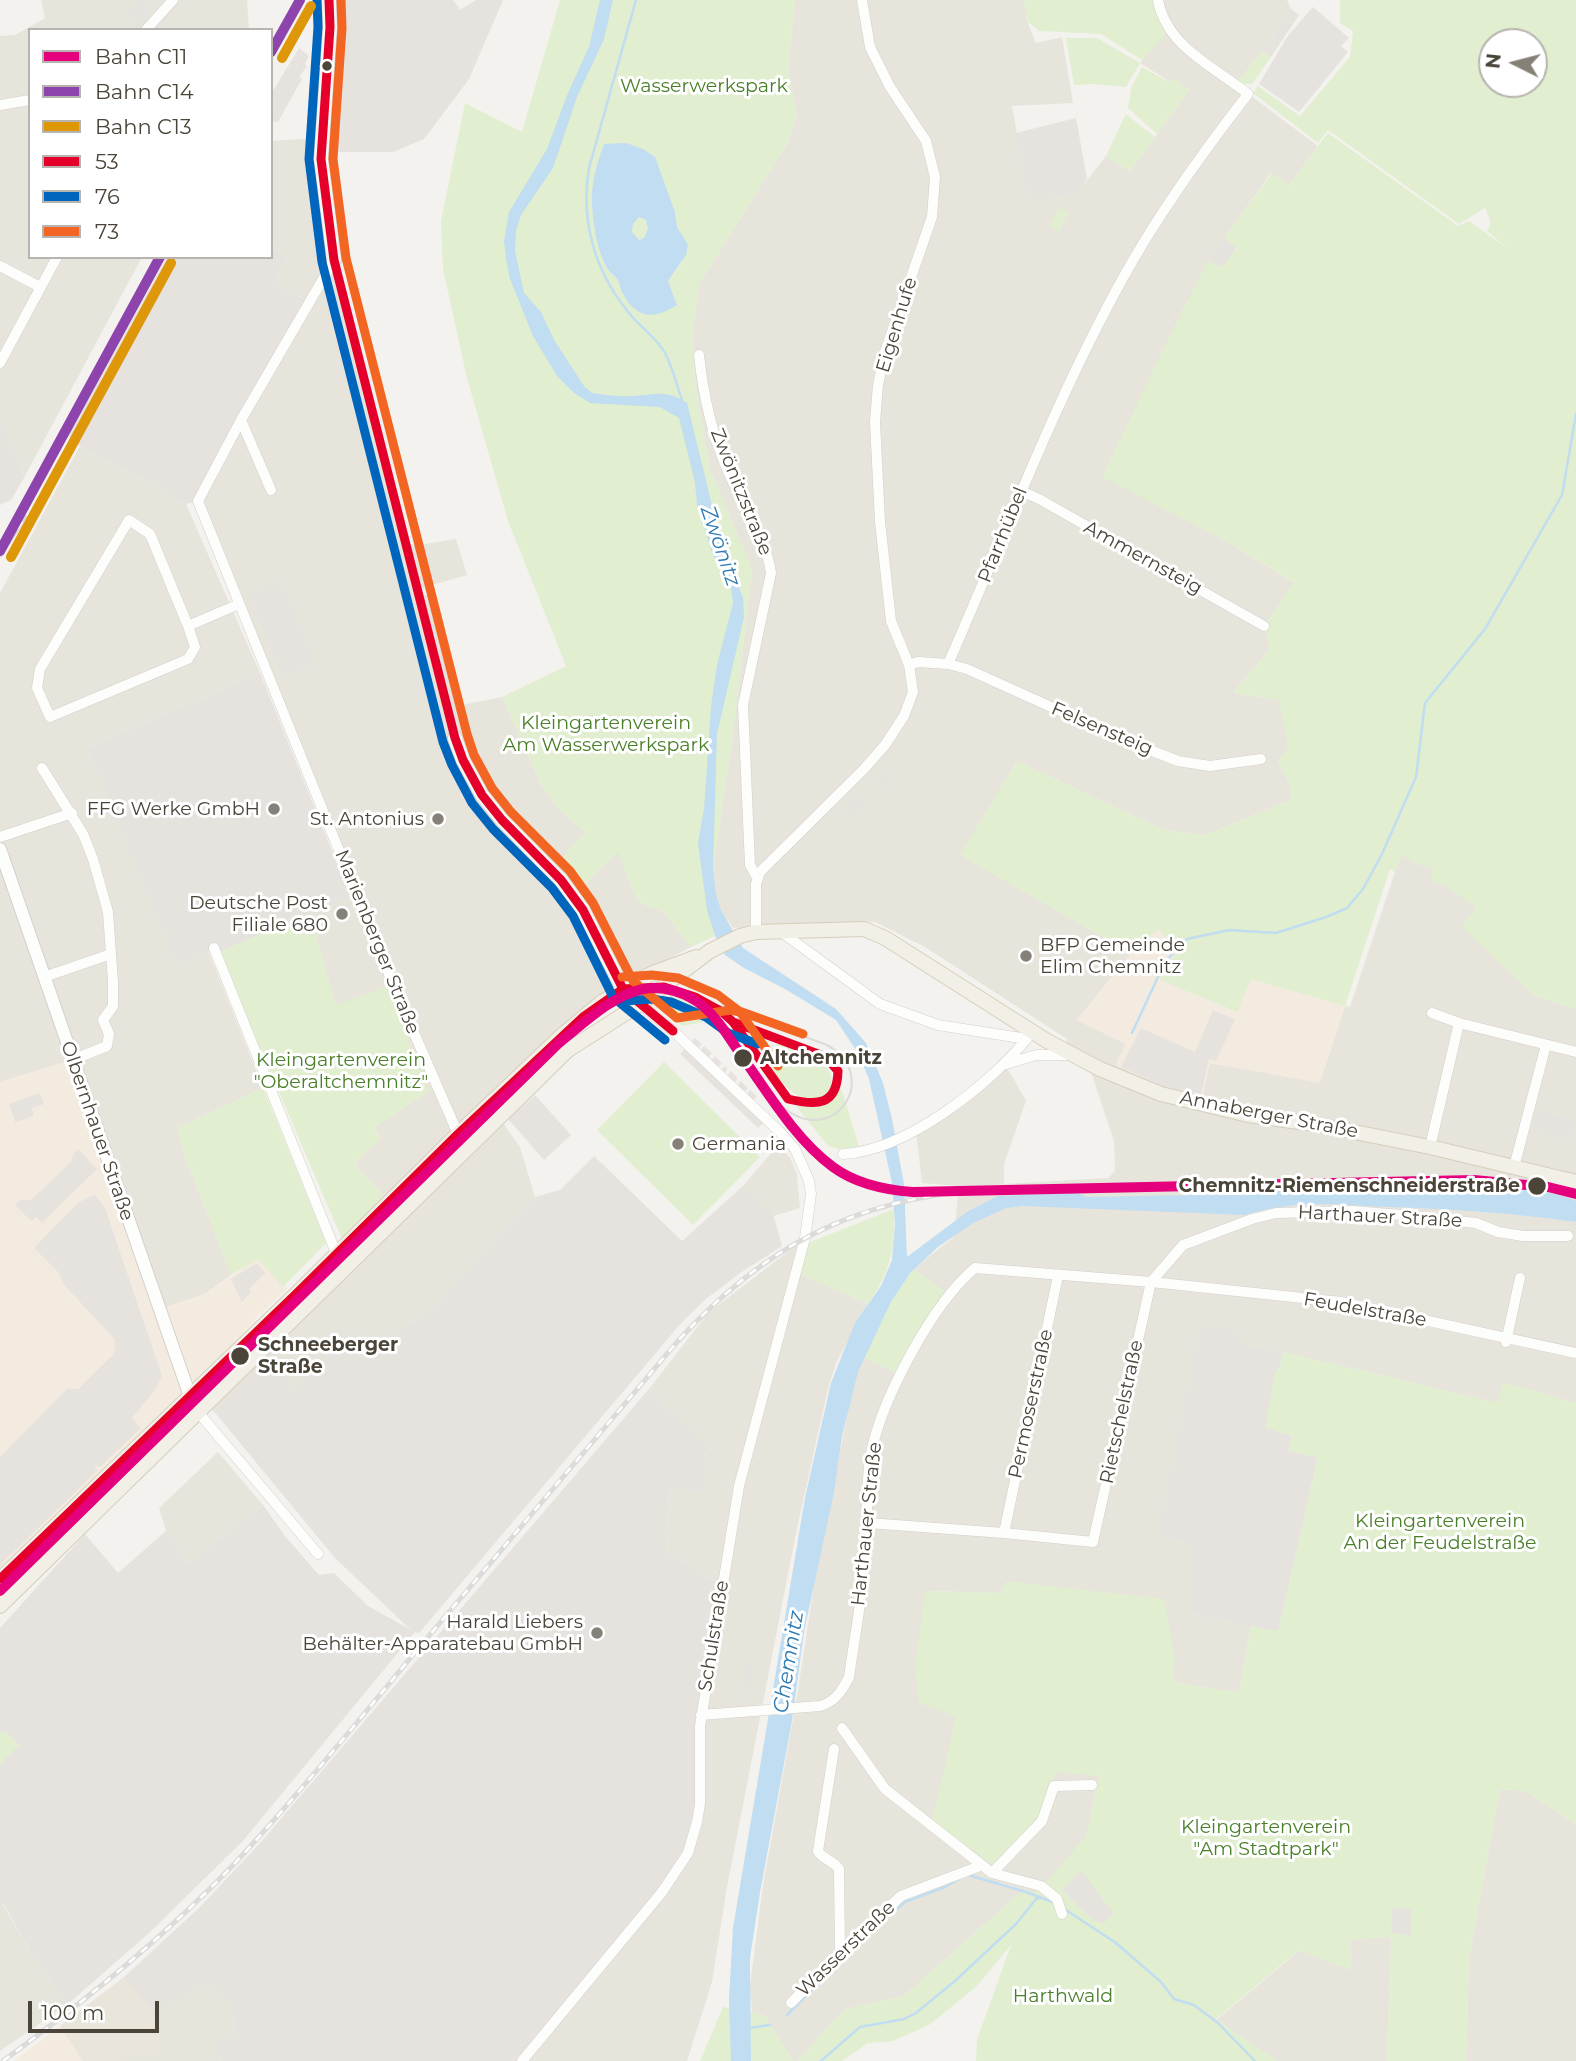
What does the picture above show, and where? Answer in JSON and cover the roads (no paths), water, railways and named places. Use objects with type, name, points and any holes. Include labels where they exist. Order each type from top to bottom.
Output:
[{"type":"main road","points":[[329,0],[330,27],[321,159],[334,260]]},
{"type":"main road","points":[[455,738],[463,760],[482,795],[502,820],[561,880],[583,910],[623,989],[640,1004]]},
{"type":"main road","name":"Annaberger Straße","points":[[0,1606],[336,1253],[583,1017],[623,989],[653,973],[740,936],[756,932],[864,929],[885,938],[1030,1036],[1161,1094],[1206,1107],[1314,1124],[1430,1147],[1576,1182]]},
{"type":"main road","name":"Annaberger Straße","points":[[0,1579],[469,1146],[568,1050],[640,1004],[715,948]]},
{"type":"street","points":[[148,28],[173,0]]},
{"type":"street","name":"Eigenhufe","points":[[862,0],[870,47],[890,86],[926,141],[935,177],[932,217],[885,352],[878,385],[875,422],[880,522],[891,621],[909,665]]},
{"type":"street","name":"Pfarrhübel","points":[[948,664],[1075,371],[1124,276],[1198,162],[1248,94],[1180,43],[1162,17],[1158,0]]},
{"type":"street","points":[[0,105],[28,100]]},
{"type":"street","points":[[0,363],[56,259]]},
{"type":"street","points":[[271,491],[241,420],[334,260]]},
{"type":"street","points":[[0,266],[40,287]]},
{"type":"street","name":"Zwönitzstraße","points":[[699,355],[702,385],[720,448],[769,556],[771,573],[743,705],[750,865],[757,877]]},
{"type":"street","name":"Marienberger Straße","points":[[241,420],[198,501],[392,982],[458,1134],[469,1146]]},
{"type":"street","name":"Ammernsteig","points":[[1021,491],[1264,626]]},
{"type":"street","points":[[129,520],[150,534],[188,626],[195,646],[188,659],[50,717],[37,688],[40,669],[129,520]]},
{"type":"street","points":[[188,626],[239,604]]},
{"type":"street","points":[[756,932],[757,877],[886,744],[904,716],[913,692],[909,665],[932,662],[948,664]]},
{"type":"street","name":"Felsensteig","points":[[948,664],[967,669],[1122,739],[1178,761],[1210,766],[1261,759]]},
{"type":"street","points":[[42,768],[72,813],[93,859],[106,901],[113,1006],[103,1020],[109,1034],[107,1046],[72,1060]]},
{"type":"street","points":[[0,837],[72,813]]},
{"type":"street","name":"Olbernhauer Straße","points":[[0,849],[193,1403]]},
{"type":"street","points":[[780,931],[880,1004],[938,1025],[1030,1036]]},
{"type":"street","points":[[214,948],[336,1253]]},
{"type":"street","points":[[44,977],[111,954]]},
{"type":"street","name":"Schulstraße","points":[[522,2061],[662,1892],[688,1853],[700,1804],[701,1715],[743,1469],[761,1409],[807,1226],[811,1194],[803,1163],[779,1131],[673,1031],[640,1004]]},
{"type":"street","points":[[1432,1013],[1459,1023],[1576,1052]]},
{"type":"street","points":[[1430,1147],[1459,1023]]},
{"type":"street","points":[[842,1154],[876,1146],[916,1131],[974,1091],[1005,1064],[1030,1036]]},
{"type":"street","points":[[1514,1167],[1546,1045]]},
{"type":"street","points":[[1005,1064],[1036,1055],[1072,1055]]},
{"type":"street","name":"Harthauer Straße","points":[[701,1715],[802,1709],[831,1704],[849,1678],[864,1578],[871,1456],[878,1425],[919,1344],[949,1294],[975,1268],[1151,1282],[1183,1245],[1252,1219],[1276,1213],[1317,1211],[1401,1215],[1476,1223],[1497,1232],[1523,1236],[1568,1236]]},
{"type":"street","name":"Permoserstraße","points":[[1004,1533],[1058,1276]]},
{"type":"street","points":[[1507,1341],[1520,1278]]},
{"type":"street","name":"Feudelstraße","points":[[1151,1282],[1341,1302],[1507,1341],[1576,1353]]},
{"type":"street","name":"Rietschelstraße","points":[[1004,1533],[1093,1542],[1151,1282]]},
{"type":"street","points":[[193,1403],[318,1554]]},
{"type":"street","points":[[868,1523],[1004,1533]]},
{"type":"street","points":[[842,1728],[885,1788],[992,1874],[1041,1886],[1057,1899],[1062,1914]]},
{"type":"street","points":[[834,1749],[818,1851],[839,1869],[839,1953]]},
{"type":"street","points":[[992,1874],[1042,1821],[1054,1786],[1092,1785]]},
{"type":"street","name":"Wasserstraße","points":[[792,2003],[839,1953],[901,1896],[980,1866]]},
{"type":"water","points":[[600,0],[613,0],[604,39],[577,97],[553,168],[521,215],[516,231],[515,251],[524,293],[541,312],[554,340],[584,386],[592,393],[623,396],[667,394],[687,403],[719,534],[743,598],[744,617],[717,734],[713,868],[716,894],[721,910],[743,948],[836,1009],[866,1043],[883,1083],[892,1119],[904,1184],[907,1257],[967,1212],[998,1196],[1077,1193],[1087,1197],[1244,1194],[1264,1189],[1292,1188],[1489,1187],[1533,1190],[1576,1201],[1576,1222],[1483,1212],[1334,1204],[1281,1207],[1245,1215],[1023,1206],[1006,1208],[973,1223],[938,1247],[911,1272],[891,1302],[858,1372],[842,1436],[834,1492],[804,1632],[792,1721],[750,1958],[751,2061],[731,2061],[729,1999],[733,1928],[805,1498],[831,1383],[855,1323],[881,1286],[892,1260],[895,1224],[892,1183],[869,1079],[858,1053],[836,1020],[725,955],[715,936],[707,910],[698,843],[704,809],[711,707],[717,665],[733,603],[731,588],[712,553],[697,505],[695,482],[679,418],[660,407],[590,403],[574,393],[557,376],[533,336],[510,279],[504,241],[509,212],[547,149],[589,47]]},
{"type":"water","points":[[626,143],[655,157],[675,212],[677,227],[688,245],[686,255],[668,281],[677,305],[661,313],[640,313],[634,309],[601,256],[592,196],[595,173],[604,144]],"holes":[[[639,217],[646,220],[648,229],[644,238],[639,240],[632,232],[633,224]]]},
{"type":"waterway","points":[[636,0],[589,168],[589,226],[593,245],[607,280],[629,313],[665,353],[683,403]]},
{"type":"waterway","points":[[1132,1033],[1165,962],[1187,939],[1229,930],[1276,933],[1347,908],[1363,889],[1382,854],[1416,777],[1425,703],[1485,629],[1562,495],[1576,414]]},
{"type":"waterway","points":[[968,1875],[1055,1903]]},
{"type":"waterway","points":[[787,2015],[865,1937],[905,1902],[959,1879]]},
{"type":"waterway","points":[[821,2061],[860,2027],[904,2019],[916,2013],[955,1981],[1041,1897]]},
{"type":"waterway","points":[[1066,1910],[1116,1943],[1161,1982],[1174,1999],[1194,2005],[1218,2023],[1255,2061]]},
{"type":"waterway","points":[[749,2028],[770,2025]]},
{"type":"tram line","points":[[623,1003],[653,993],[700,999],[827,1045],[844,1059],[851,1075],[851,1091],[843,1106],[831,1116],[814,1120],[795,1115],[775,1100]]},
{"type":"tram line","points":[[357,1241],[391,1214]]},
{"type":"railway","points":[[0,555],[25,517]]},
{"type":"railway","points":[[3,2061],[124,1967],[236,1862],[310,1779],[677,1342],[743,1279],[814,1234],[852,1217],[892,1204],[936,1195],[982,1190]]},
{"type":"rail line","name":"C14","points":[[273,48],[300,0]]},
{"type":"rail line","name":"C13","points":[[282,58],[311,6]]},
{"type":"rail line","name":"C14","points":[[0,551],[159,259]]},
{"type":"rail line","name":"C13","points":[[11,557],[171,263]]},
{"type":"rail line","name":"C11","points":[[0,1591],[559,1043],[609,1004],[643,989],[675,991],[703,1006],[806,1142],[842,1173],[881,1188],[913,1192],[1474,1180],[1548,1187],[1576,1194]]},
{"type":"place","name":"FFG Werke GmbH","points":[[274,809]]},
{"type":"place","name":"St. Antonius","points":[[438,819]]},
{"type":"place","name":"Deutsche Post Filiale 680","points":[[342,914]]},
{"type":"place","name":"BFP Gemeinde Elim Chemnitz","points":[[1026,956]]},
{"type":"place","name":"Altchemnitz","points":[[743,1058]]},
{"type":"place","name":"Germania","points":[[678,1144]]},
{"type":"place","name":"Chemnitz-Riemenschneiderstraße","points":[[1537,1186]]},
{"type":"place","name":"Schneeberger Straße","points":[[240,1356]]},
{"type":"place","name":"Harald Liebers Behälter-Apparatebau GmbH","points":[[597,1633]]},
{"type":"park label","name":"Wasserwerkspark","points":[[704,86]]},
{"type":"park label","name":"Kleingartenverein Am Wasserwerkspark","points":[[606,734]]},
{"type":"park label","name":"Kleingartenverein \"Oberaltchemnitz\"","points":[[341,1071]]},
{"type":"park label","name":"Kleingartenverein An der Feudelstraße","points":[[1440,1532]]},
{"type":"park label","name":"Kleingartenverein \"Am Stadtpark\"","points":[[1266,1838]]},
{"type":"park label","name":"Harthwald","points":[[1063,1996]]},
{"type":"water label","name":"Zwönitz","points":[[720,546]]},
{"type":"water label","name":"Chemnitz","points":[[789,1662]]}]
